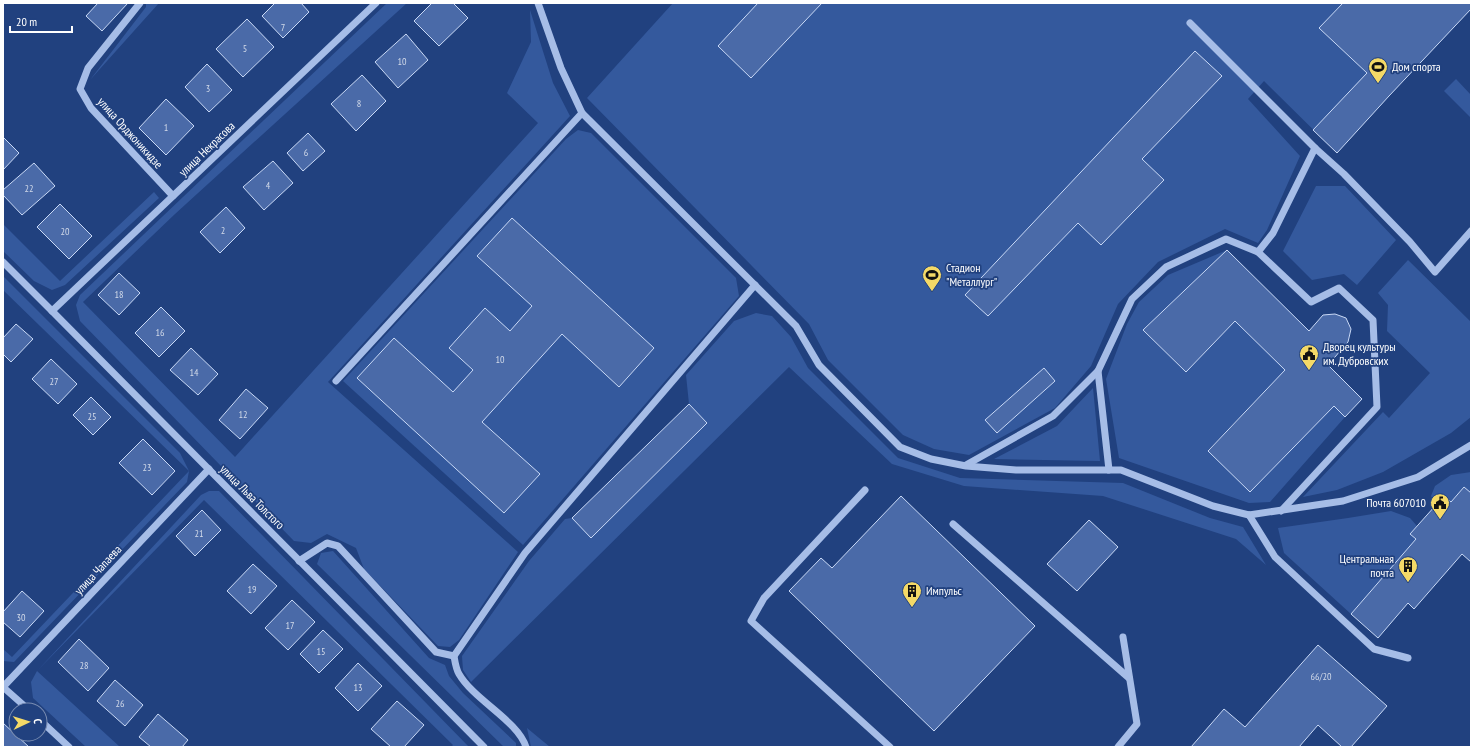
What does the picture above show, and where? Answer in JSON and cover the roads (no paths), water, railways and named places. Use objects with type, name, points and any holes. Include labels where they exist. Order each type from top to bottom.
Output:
[{"type":"street","name":"улица Орджоникидзе","points":[[140,3],[88,68],[80,89],[91,108],[173,196]]},
{"type":"street","name":"улица Некрасова","points":[[52,311],[376,3]]},
{"type":"street","points":[[538,3],[561,68],[582,113],[796,326],[819,365],[900,447],[931,458],[966,466],[1016,470],[1122,470],[1213,506],[1249,515],[1343,501],[1418,477],[1471,445]]},
{"type":"street","points":[[1190,23],[1315,148],[1349,179],[1410,242],[1435,272],[1471,231]]},
{"type":"street","points":[[336,382],[582,113]]},
{"type":"street","points":[[1258,252],[1273,233],[1315,148]]},
{"type":"street","points":[[966,466],[1053,416],[1098,371],[1132,299],[1166,267],[1226,239],[1258,252],[1311,302],[1339,288],[1373,320],[1377,407],[1281,511]]},
{"type":"street","name":"улица Льва Толстого","points":[[3,262],[484,747]]},
{"type":"street","points":[[526,747],[519,733],[466,685],[458,673],[454,656],[525,553],[755,285]]},
{"type":"street","points":[[1098,371],[1109,470]]},
{"type":"street","name":"улица Чапаева","points":[[3,687],[209,469]]},
{"type":"street","points":[[865,490],[764,598],[750,621],[890,747]]},
{"type":"street","points":[[1249,515],[1275,557],[1374,649],[1408,658]]},
{"type":"street","points":[[953,524],[1130,678]]},
{"type":"street","points":[[299,561],[327,543],[338,546],[436,652],[454,656]]},
{"type":"street","points":[[1118,747],[1137,724],[1123,637]]},
{"type":"street","points":[[3,687],[20,702]]},
{"type":"street","points":[[48,727],[69,747]]},
{"type":"place","name":"Дом спорта","points":[[1378,84]]},
{"type":"place","name":"Стадион \"Металлург\"","points":[[932,292]]},
{"type":"place","name":"Дворец культуры им. Дубровских","points":[[1309,371]]},
{"type":"place","name":"Почта 607010","points":[[1440,520]]},
{"type":"place","name":"Центральная почта","points":[[1408,583]]},
{"type":"place","name":"Импульс","points":[[912,608]]}]
